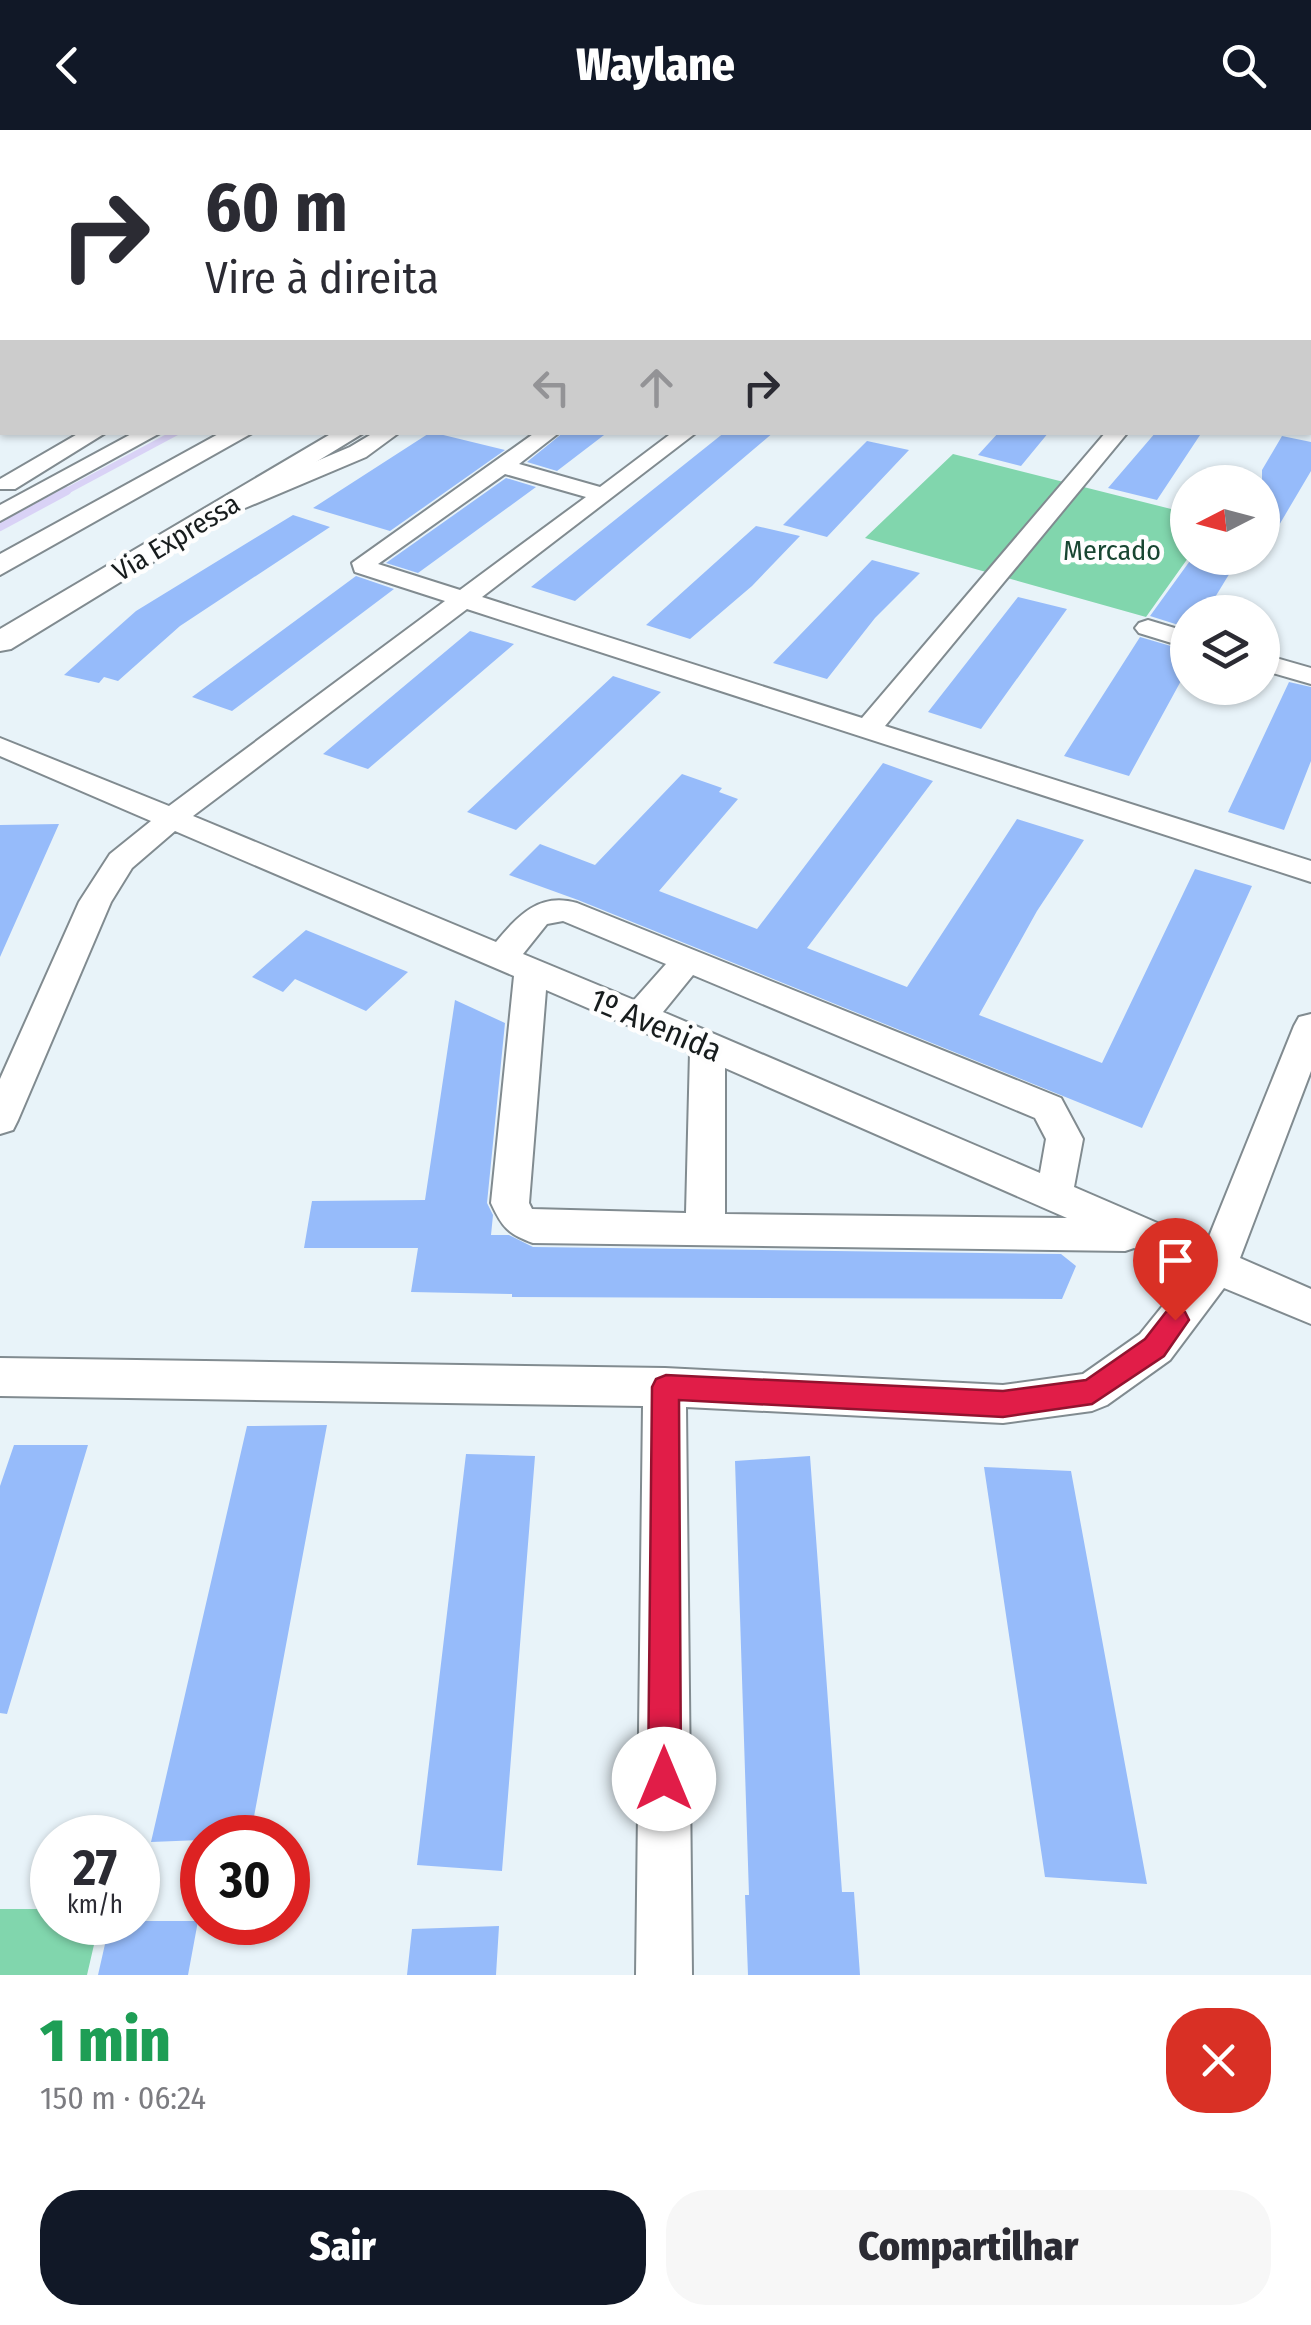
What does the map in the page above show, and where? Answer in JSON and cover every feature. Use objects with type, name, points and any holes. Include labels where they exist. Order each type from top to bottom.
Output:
[{"type":"main road","name":"Via Expressa","points":[[0,566],[237,435]]},
{"type":"main road","name":"Via Expressa","points":[[0,642],[348,435]]},
{"type":"street","points":[[0,488],[93,435]]},
{"type":"street","points":[[0,514],[146,435]]},
{"type":"street","points":[[160,477],[217,435]]},
{"type":"street","points":[[231,505],[358,452],[385,435]]},
{"type":"street","points":[[546,435],[364,563],[368,570],[470,598],[1311,872]]},
{"type":"street","points":[[0,1120],[96,902],[121,861],[170,819],[470,598],[682,435]]},
{"type":"street","points":[[869,728],[1115,435]]},
{"type":"street","points":[[502,466],[605,495]]},
{"type":"street","points":[[1148,628],[1170,635]]},
{"type":"street","points":[[1280,667],[1311,676]]},
{"type":"street","name":"1º Avenida","points":[[0,746],[640,1016],[1311,1307]]},
{"type":"street","points":[[1053,1194],[1067,1144],[1062,1123],[1048,1108],[566,910],[537,915],[516,965],[510,1203],[518,1220],[534,1227],[1139,1235]]},
{"type":"street","points":[[640,1016],[688,959]]},
{"type":"street","points":[[0,1378],[666,1387],[1003,1404],[1092,1392],[1154,1347],[1216,1266],[1311,1026]]},
{"type":"street","points":[[705,1230],[708,1047]]},
{"type":"street","points":[[664,1975],[666,1387]]},
{"type":"green space","name":"Mercado","points":[[953,454],[1170,509],[1170,575],[1176,575],[1146,617],[865,538]]},
{"type":"green space","points":[[0,1909],[30,1909],[30,1945],[94,1945],[87,1975],[0,1975]]},
{"type":"building","points":[[426,435],[443,435],[505,450],[390,531],[313,508]]},
{"type":"building","points":[[560,435],[604,435],[557,471],[527,462]]},
{"type":"building","points":[[721,435],[770,435],[575,601],[531,587]]},
{"type":"building","points":[[996,435],[1047,435],[1021,466],[978,455]]},
{"type":"building","points":[[1153,435],[1200,435],[1180,465],[1170,465],[1170,480],[1157,500],[1108,488]]},
{"type":"building","points":[[1282,436],[1311,442],[1311,471],[1280,524],[1280,465],[1265,465]]},
{"type":"building","points":[[867,441],[909,450],[827,537],[783,525]]},
{"type":"building","points":[[506,478],[536,487],[418,573],[386,563]]},
{"type":"building","points":[[293,515],[330,527],[180,626],[118,681],[104,677],[99,683],[64,675],[136,611]]},
{"type":"building","points":[[756,526],[800,536],[752,586],[690,639],[646,625]]},
{"type":"building","points":[[872,560],[920,573],[875,618],[827,679],[773,663]]},
{"type":"building","points":[[1180,575],[1229,575],[1216,595],[1170,595],[1170,622],[1150,616]]},
{"type":"building","points":[[356,576],[394,589],[232,711],[192,697]]},
{"type":"building","points":[[1018,597],[1067,609],[981,729],[928,712]]},
{"type":"building","points":[[470,631],[514,644],[368,769],[323,754]]},
{"type":"building","points":[[1140,637],[1170,646],[1170,701],[1129,776],[1064,756]]},
{"type":"building","points":[[613,676],[661,692],[516,830],[467,812]]},
{"type":"building","points":[[1289,682],[1311,687],[1311,761],[1284,830],[1228,812]]},
{"type":"building","points":[[883,763],[933,781],[807,948],[907,987],[1017,819],[1084,840],[1037,911],[979,1015],[1102,1063],[1195,869],[1252,886],[1142,1128],[509,875],[540,844],[595,865],[682,774],[722,788],[719,792],[738,799],[659,891],[757,929]]},
{"type":"building","points":[[59,824],[0,957],[0,825]]},
{"type":"building","points":[[306,930],[408,972],[366,1011],[295,979],[283,992],[252,977]]},
{"type":"building","points":[[455,1000],[505,1023],[487,1203],[493,1215],[491,1235],[509,1235],[533,1247],[1061,1254],[1076,1266],[1062,1299],[512,1297],[411,1292],[418,1248],[304,1248],[312,1201],[425,1200]]},
{"type":"building","points":[[327,1425],[254,1815],[180,1815],[180,1841],[160,1842],[157,1815],[247,1426]]},
{"type":"building","points":[[14,1445],[88,1445],[7,1714],[0,1713],[0,1486]]},
{"type":"building","points":[[466,1454],[535,1456],[502,1871],[417,1865]]},
{"type":"building","points":[[810,1456],[842,1892],[854,1892],[860,1975],[748,1975],[745,1895],[749,1895],[735,1461]]},
{"type":"building","points":[[984,1467],[1071,1471],[1147,1884],[1045,1877]]},
{"type":"building","points":[[160,1921],[180,1921],[180,1945],[194,1945],[188,1975],[98,1975],[105,1945],[160,1945]]},
{"type":"building","points":[[499,1926],[496,1975],[407,1975],[412,1929]]},
{"type":"waterway","points":[[63,493],[171,435]]},
{"type":"waterway","points":[[0,527],[67,491]]},
{"type":"route","points":[[664,1779],[666,1387],[1003,1404],[1092,1392],[1154,1347],[1175,1320]]}]
